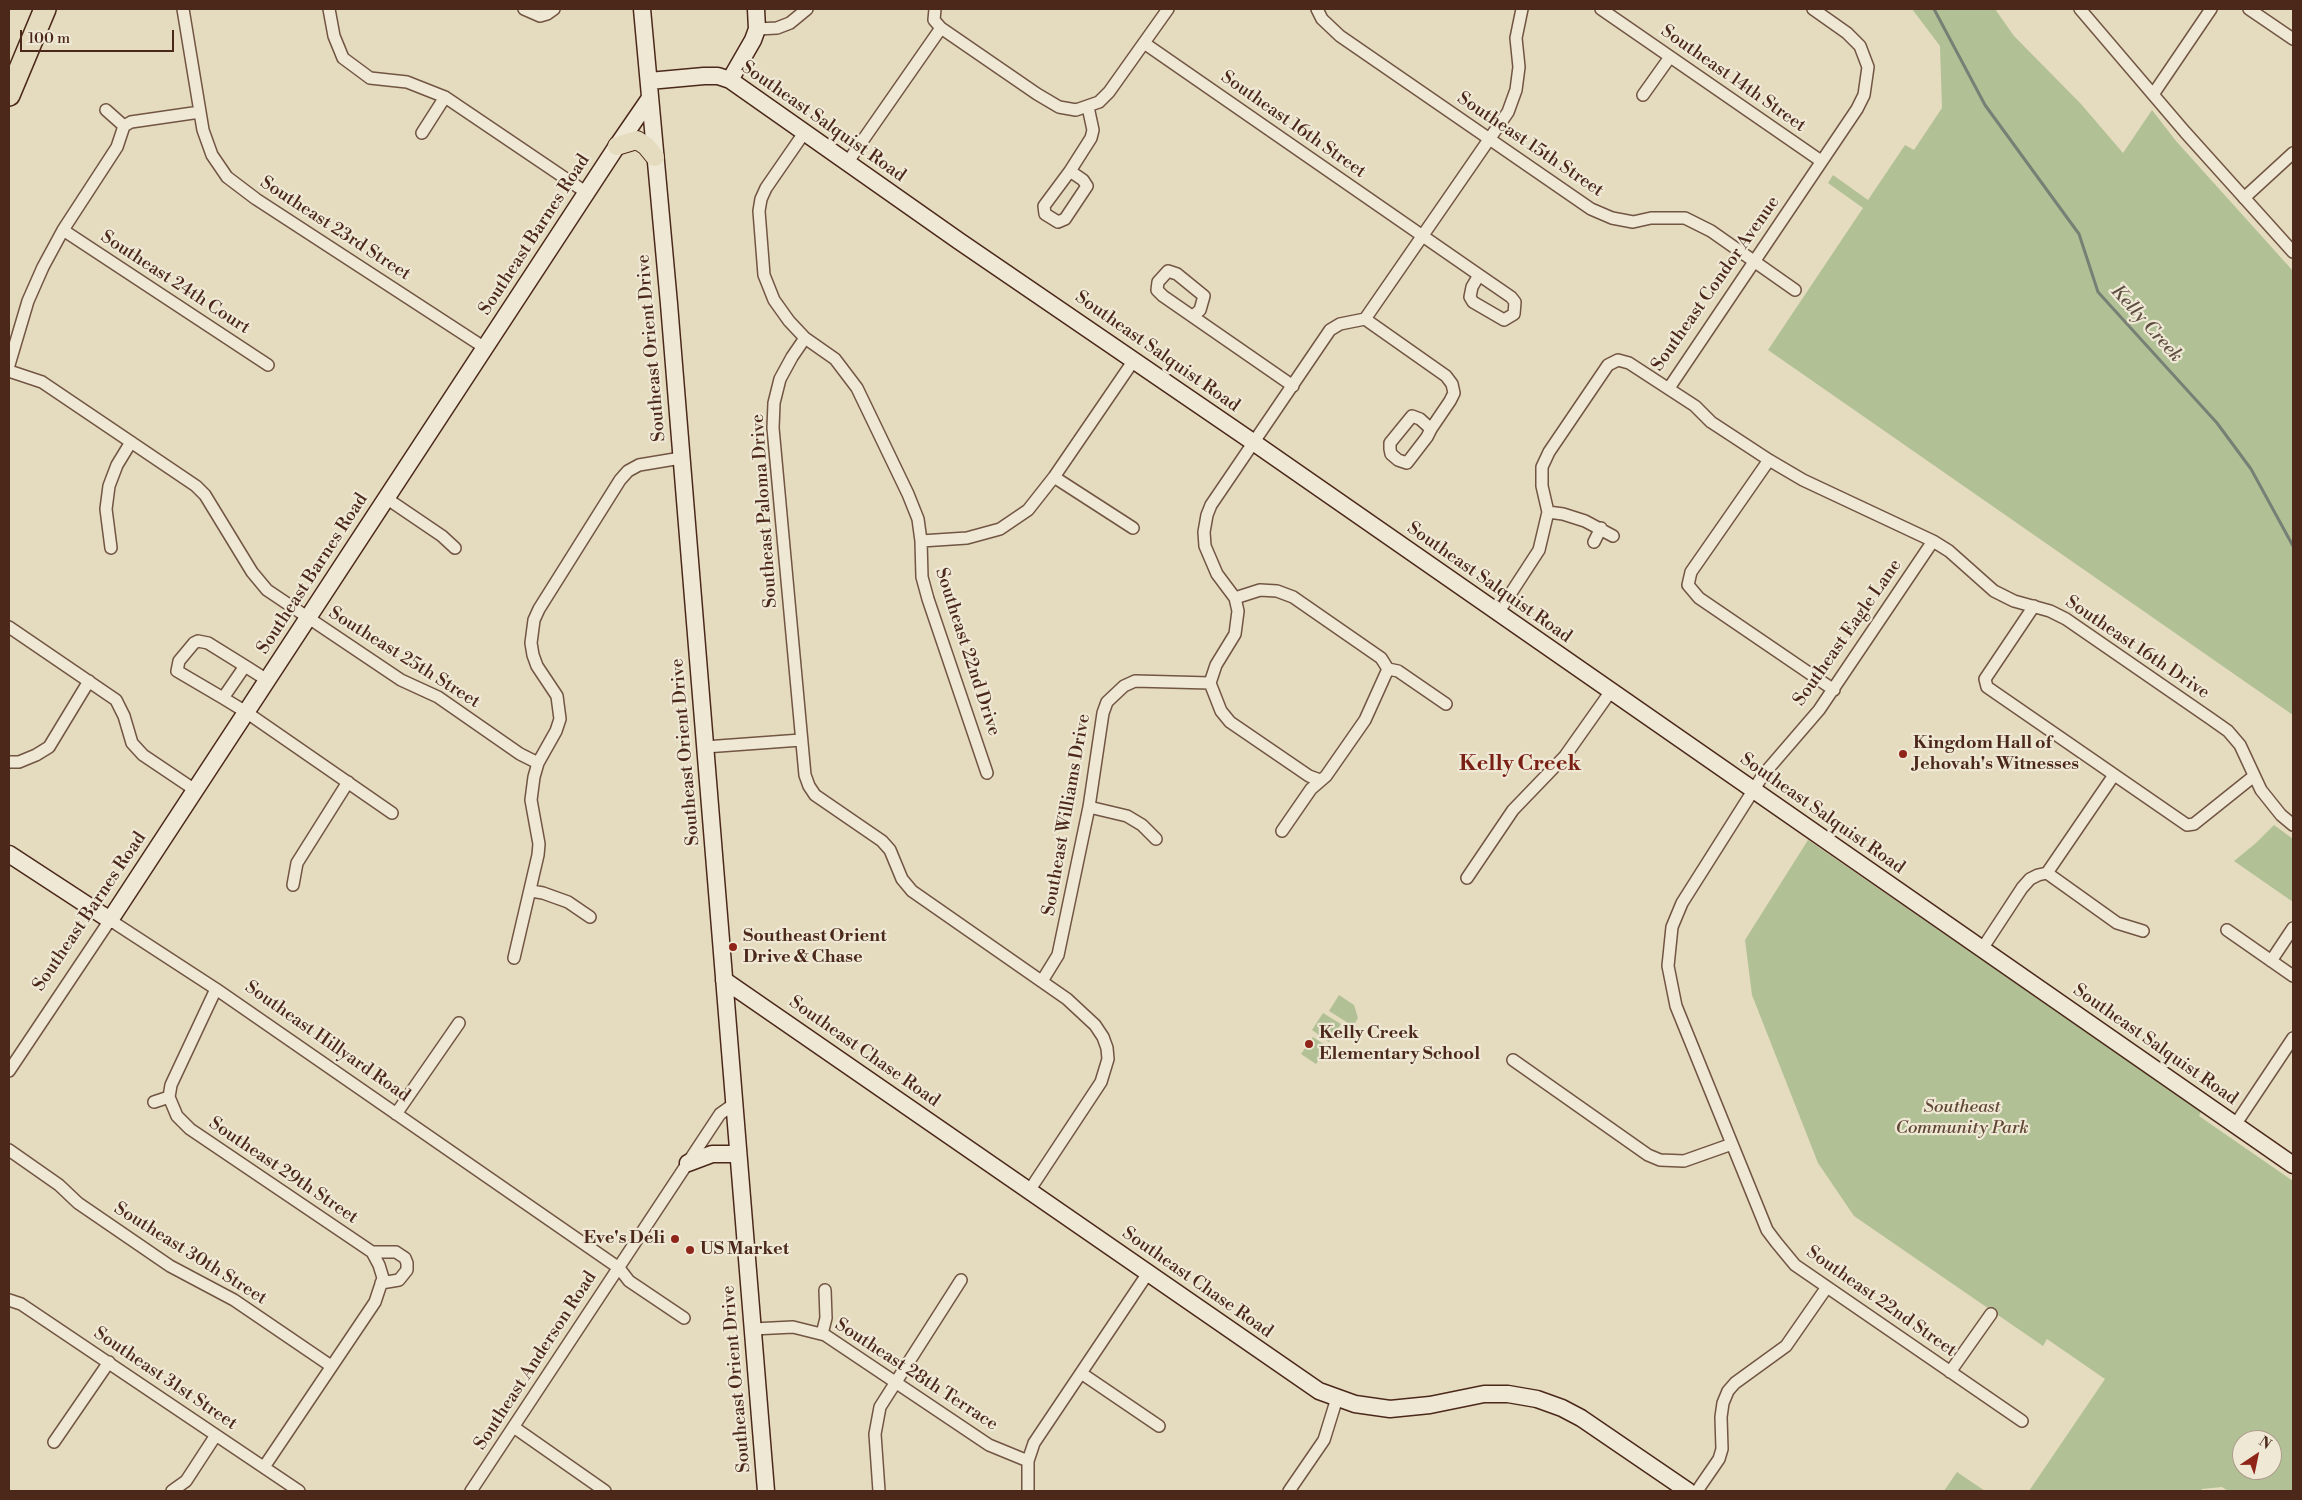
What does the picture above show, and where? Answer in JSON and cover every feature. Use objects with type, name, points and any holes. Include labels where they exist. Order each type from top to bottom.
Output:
[{"type":"highway","points":[[9,62],[31,9]]},
{"type":"highway","points":[[9,95],[45,9]]},
{"type":"main road","points":[[617,146],[637,140],[646,146],[655,157]]},
{"type":"street","name":"Southeast 23rd Street","points":[[183,9],[203,130],[212,154],[227,177],[239,187],[485,348]]},
{"type":"street","points":[[329,9],[334,36],[343,58],[370,78],[407,82],[445,97],[586,193]]},
{"type":"street","points":[[524,9],[540,16],[554,9]]},
{"type":"street","name":"Southeast Orient Drive","points":[[642,9],[706,747],[766,1491]]},
{"type":"street","points":[[730,80],[749,51],[757,28],[756,9]]},
{"type":"street","points":[[757,28],[777,28],[790,23],[807,9]]},
{"type":"street","points":[[935,9],[934,20],[941,28],[1059,107],[1076,110],[1099,102],[1109,92],[1168,9]]},
{"type":"street","name":"Southeast 15th Street","points":[[1317,9],[1330,28],[1592,210],[1612,218],[1633,222],[1650,218],[1685,218],[1710,231],[1796,290]]},
{"type":"street","points":[[1320,780],[1309,776],[1230,722],[1221,711],[1210,683],[1216,665],[1235,634],[1237,626],[1235,598],[1210,561],[1205,546],[1206,515],[1216,496],[1330,330],[1340,324],[1365,319],[1508,112],[1516,90],[1519,67],[1516,38],[1522,9]]},
{"type":"street","name":"Southeast 14th Street","points":[[1601,9],[1821,161]]},
{"type":"street","name":"Southeast Condor Avenue","points":[[1498,613],[1540,550],[1548,512],[1542,486],[1542,467],[1549,452],[1608,365],[1618,360],[1629,363],[1669,388],[1857,109],[1864,95],[1868,67],[1860,46],[1846,33],[1813,9]]},
{"type":"street","points":[[2080,9],[2293,252]]},
{"type":"street","points":[[2154,93],[2211,9]]},
{"type":"street","points":[[2250,9],[2293,39]]},
{"type":"street","points":[[847,163],[941,28]]},
{"type":"street","name":"Southeast 16th Street","points":[[1144,43],[1479,275]]},
{"type":"street","points":[[1642,95],[1670,57]]},
{"type":"street","name":"Southeast Salquist Road","points":[[649,81],[704,76],[718,76],[730,80],[2293,1165]]},
{"type":"street","points":[[422,132],[445,97]]},
{"type":"street","name":"Southeast Barnes Road","points":[[9,1071],[650,98]]},
{"type":"street","points":[[1070,171],[1091,138],[1093,130],[1088,107]]},
{"type":"street","points":[[106,110],[124,126]]},
{"type":"street","points":[[9,365],[28,302],[63,230],[117,147],[124,126],[132,122],[200,112]]},
{"type":"street","points":[[804,133],[766,188],[758,211],[764,274],[774,300],[789,321],[805,338]]},
{"type":"street","points":[[2244,198],[2293,153]]},
{"type":"street","name":"Southeast 24th Court","points":[[63,230],[268,365]]},
{"type":"street","points":[[1193,316],[1293,386]]},
{"type":"street","points":[[1365,319],[1446,376],[1452,384],[1454,393],[1431,429]]},
{"type":"street","name":"Southeast 22nd Drive","points":[[805,338],[835,359],[843,367],[857,388],[908,494],[918,519],[921,541],[921,566],[928,599],[987,773]]},
{"type":"street","name":"Southeast Paloma Drive","points":[[805,338],[780,379],[774,403],[773,428],[805,775],[808,786],[815,795],[882,841],[890,850],[902,879],[912,891],[1042,981]]},
{"type":"street","points":[[921,541],[967,538],[1000,529],[1028,510],[1054,477],[1134,360]]},
{"type":"street","name":"Southeast 25th Street","points":[[9,371],[42,382],[196,486],[205,495],[258,582],[401,680],[438,697],[520,754],[538,763]]},
{"type":"street","name":"Southeast 16th Drive","points":[[1669,388],[1695,406],[1711,422],[1768,460],[1803,480],[1933,541],[1949,551],[1994,591],[2014,601],[2034,606],[2066,619],[2228,732],[2240,745],[2254,776],[2269,802],[2293,825]]},
{"type":"street","points":[[111,548],[106,509],[108,486],[117,465],[131,442]]},
{"type":"street","points":[[514,958],[531,891],[539,844],[531,800],[534,777],[538,763],[556,731],[560,713],[557,696],[537,666],[533,655],[532,632],[539,609],[620,480],[628,471],[639,465],[681,458]]},
{"type":"street","points":[[1768,460],[1691,572],[1688,585],[1699,598],[1834,690]]},
{"type":"street","points":[[1054,477],[1133,528]]},
{"type":"street","points":[[386,498],[442,536],[455,548]]},
{"type":"street","points":[[1548,512],[1563,514],[1601,528],[1613,536]]},
{"type":"street","points":[[1594,542],[1601,528]]},
{"type":"street","name":"Southeast Eagle Lane","points":[[1732,1144],[1676,1006],[1669,980],[1668,953],[1672,927],[1682,902],[1779,754],[1819,710],[1834,690],[1933,541]]},
{"type":"street","points":[[1235,598],[1260,590],[1277,591],[1293,597],[1381,658],[1388,668],[1398,672],[1446,704]]},
{"type":"street","points":[[2034,606],[1985,679],[1987,687],[2184,823],[2190,825],[2254,776]]},
{"type":"street","points":[[9,627],[116,700],[124,716],[132,743],[143,755],[195,790]]},
{"type":"street","points":[[267,680],[215,646],[198,641],[194,642],[179,662],[177,671],[246,712],[392,813]]},
{"type":"street","points":[[223,698],[245,666]]},
{"type":"street","points":[[1282,831],[1311,789],[1326,776],[1365,720],[1388,668]]},
{"type":"street","points":[[9,762],[19,762],[49,747],[90,681]]},
{"type":"street","name":"Southeast Williams Drive","points":[[1042,981],[1058,955],[1089,807],[1103,713],[1107,702],[1124,686],[1135,681],[1210,683]]},
{"type":"street","points":[[1467,878],[1512,810],[1565,756],[1611,691]]},
{"type":"street","points":[[706,747],[802,740]]},
{"type":"street","points":[[1982,949],[2022,888],[2030,879],[2047,873],[2114,775]]},
{"type":"street","points":[[293,885],[297,864],[348,782]]},
{"type":"street","points":[[1089,807],[1127,816],[1142,825],[1156,839]]},
{"type":"street","name":"Southeast Hillyard Road","points":[[9,854],[216,989],[619,1268],[629,1281],[684,1318]]},
{"type":"street","points":[[2047,873],[2117,922],[2143,931]]},
{"type":"street","points":[[531,891],[562,899],[590,917]]},
{"type":"street","points":[[2271,961],[2293,928]]},
{"type":"street","points":[[2227,930],[2293,976]]},
{"type":"street","name":"Southeast Chase Road","points":[[724,980],[1303,1380],[1337,1398],[1390,1409],[1424,1406],[1484,1394],[1508,1394],[1537,1399],[1562,1408],[1581,1418],[1688,1491]]},
{"type":"street","points":[[1029,1190],[1101,1082],[1108,1059],[1105,1042],[1095,1025],[1067,999],[1042,981]]},
{"type":"street","points":[[154,1102],[169,1098],[171,1086],[216,989]]},
{"type":"street","points":[[396,1114],[459,1023]]},
{"type":"street","points":[[2236,1125],[2293,1038]]},
{"type":"street","points":[[1513,1060],[1648,1155],[1660,1160],[1684,1161],[1732,1144]]},
{"type":"street","name":"Southeast 29th Street","points":[[169,1098],[177,1116],[190,1129],[372,1252],[381,1270],[383,1278],[381,1283]]},
{"type":"street","name":"Southeast Anderson Road","points":[[471,1491],[515,1428],[574,1333],[720,1114],[734,1104]]},
{"type":"street","name":"Southeast 22nd Street","points":[[1732,1144],[1768,1230],[1794,1265],[2022,1421]]},
{"type":"street","name":"Southeast 30th Street","points":[[9,1150],[59,1185],[78,1203],[170,1266],[234,1300],[331,1366]]},
{"type":"street","points":[[688,1163],[712,1154],[738,1154]]},
{"type":"street","points":[[264,1467],[375,1302],[381,1283],[399,1280],[407,1270],[407,1263],[404,1258],[396,1252],[372,1252]]},
{"type":"street","points":[[1028,1491],[1028,1461],[1034,1442],[1148,1273]]},
{"type":"street","points":[[879,1491],[875,1427],[880,1407],[961,1280]]},
{"type":"street","points":[[1697,1491],[1719,1459],[1722,1449],[1721,1417],[1723,1403],[1728,1391],[1735,1383],[1786,1346],[1827,1287]]},
{"type":"street","points":[[822,1334],[826,1318],[825,1290]]},
{"type":"street","name":"Southeast 31st Street","points":[[9,1300],[22,1304],[300,1491]]},
{"type":"street","points":[[1950,1372],[1991,1314]]},
{"type":"street","name":"Southeast 28th Terrace","points":[[753,1329],[793,1327],[822,1334],[989,1445],[1028,1461]]},
{"type":"street","points":[[54,1442],[109,1362]]},
{"type":"street","points":[[1081,1373],[1159,1426]]},
{"type":"street","points":[[1289,1491],[1324,1440],[1337,1398]]},
{"type":"street","points":[[515,1428],[605,1491]]},
{"type":"street","points":[[172,1491],[186,1481],[216,1436]]},
{"type":"green space","points":[[1912,9],[1995,9],[2014,36],[2081,104],[2123,153],[2152,110],[2176,141],[2293,271],[2293,715],[1768,350],[1863,208],[1828,183],[1833,175],[1868,200],[1905,145],[1914,150],[1942,108],[1940,46]]},
{"type":"green space","points":[[2274,825],[2293,839],[2293,902],[2234,861]]},
{"type":"green space","name":"Southeast Community Park","points":[[1808,840],[2201,1111],[2199,1116],[2293,1181],[2293,1491],[2228,1491],[2222,1487],[2202,1489],[2201,1491],[2029,1491],[2105,1379],[2047,1339],[2043,1346],[1854,1216],[1818,1163],[1752,995],[1745,940]]},
{"type":"green space","points":[[1339,995],[1354,1005],[1358,1018],[1353,1026],[1329,1011]]},
{"type":"green space","points":[[1323,1013],[1341,1024],[1329,1042],[1312,1030]]},
{"type":"green space","points":[[1313,1037],[1328,1047],[1316,1064],[1301,1054]]},
{"type":"green space","points":[[1957,1472],[1985,1491],[1944,1491]]},
{"type":"waterway","name":"Kelly Creek","points":[[1934,9],[1985,105],[2079,234],[2098,292],[2217,423],[2251,469],[2293,546]]},
{"type":"place","name":"Kingdom Hall of Jehovah's Witnesses","points":[[1903,754]]},
{"type":"place","name":"Southeast Orient Drive & Chase","points":[[733,947]]},
{"type":"place","name":"Kelly Creek Elementary School","points":[[1309,1044]]},
{"type":"place","name":"Eve's Deli","points":[[675,1239]]},
{"type":"place","name":"US Market","points":[[690,1250]]},
{"type":"district","name":"Kelly Creek","points":[[1520,765]]}]
